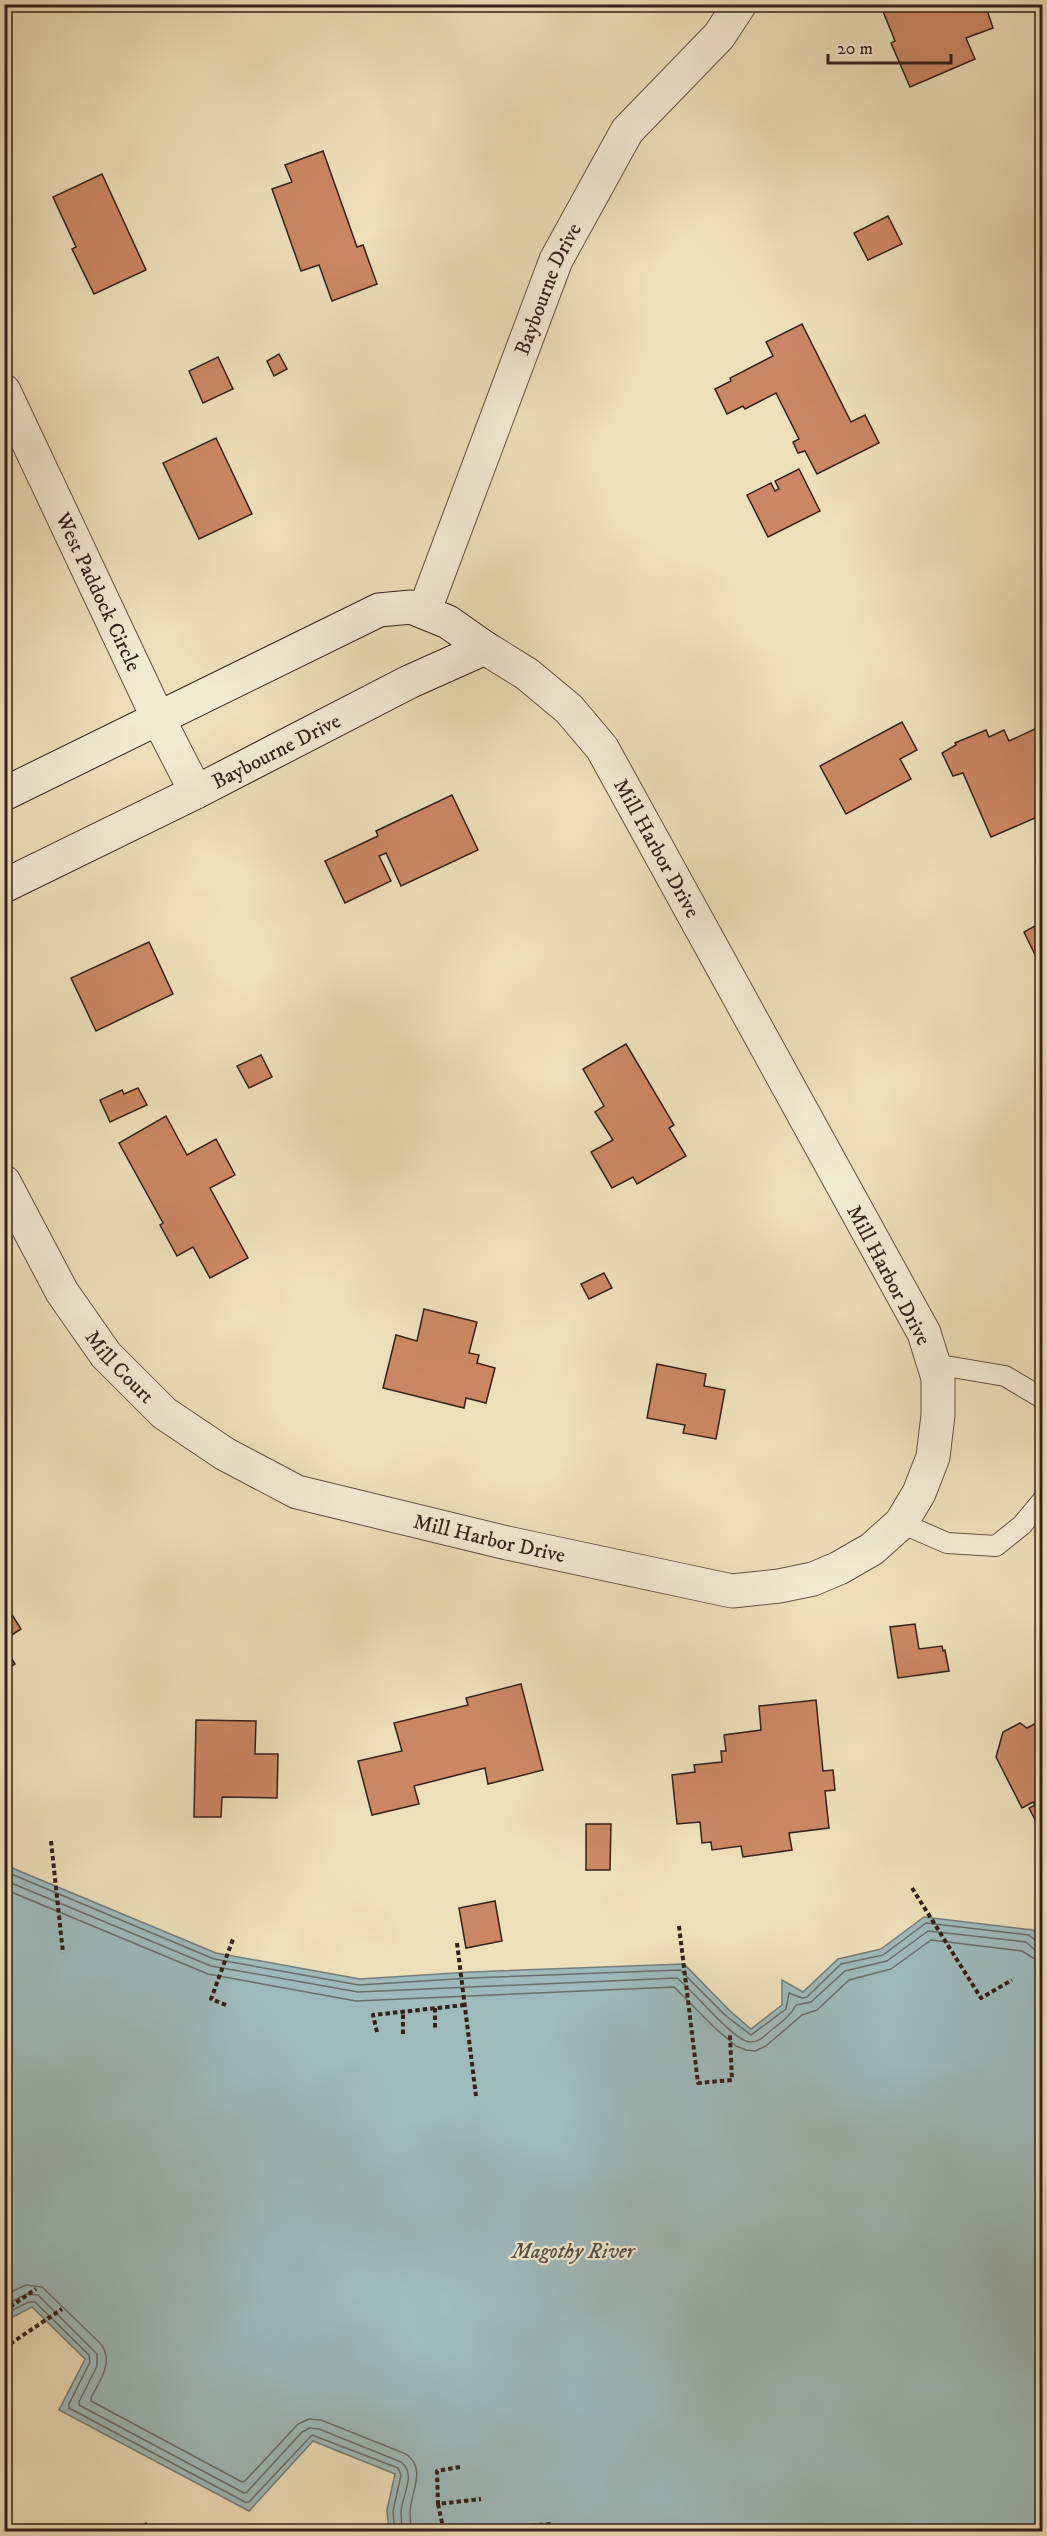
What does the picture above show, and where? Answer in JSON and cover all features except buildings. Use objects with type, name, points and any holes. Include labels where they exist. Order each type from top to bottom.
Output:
[{"type":"street","name":"Baybourne Drive","points":[[424,612],[556,260],[627,131],[719,36],[740,4]]},
{"type":"street","name":"West Paddock Circle","points":[[4,391],[158,718],[196,792]]},
{"type":"street","points":[[4,794],[379,610],[411,606],[448,622],[485,648]]},
{"type":"street","name":"Baybourne Drive","points":[[4,886],[196,792],[409,682],[485,648]]},
{"type":"street","name":"Mill Harbor Drive","points":[[297,1492],[507,1543],[732,1591],[779,1586],[813,1578],[839,1568],[872,1549],[901,1522],[919,1493],[933,1457],[938,1415],[938,1378],[924,1333],[602,748],[569,709],[527,674],[485,648]]},
{"type":"street","name":"Mill Court","points":[[4,1182],[62,1292],[106,1355],[164,1413],[225,1454],[297,1492]]},
{"type":"lane","points":[[934,1364],[1005,1376],[1042,1398]]},
{"type":"lane","points":[[901,1522],[947,1543],[996,1546],[1022,1525],[1042,1501]]},
{"type":"path","points":[[51,1841],[63,1953]]},
{"type":"path","points":[[912,1888],[981,1998],[1012,1980]]},
{"type":"path","points":[[679,1926],[698,2083],[732,2080],[730,2035]]},
{"type":"path","points":[[226,2004],[211,1999],[233,1938]]},
{"type":"path","points":[[457,1943],[476,2096]]},
{"type":"path","points":[[377,2032],[373,2014],[465,2005]]},
{"type":"path","points":[[435,2008],[435,2028]]},
{"type":"path","points":[[403,2011],[403,2034]]},
{"type":"path","points":[[4,2311],[36,2289]]},
{"type":"path","points":[[4,2348],[62,2309]]},
{"type":"path","points":[[444,2532],[438,2504],[437,2471],[460,2467]]},
{"type":"path","points":[[438,2504],[481,2499]]},
{"type":"path","points":[[449,2532],[553,2524]]},
{"type":"water","name":"Magothy River","points":[[5,1865],[216,1953],[360,1979],[471,1972],[684,1964],[751,2029],[782,2005],[782,1980],[803,1992],[838,1959],[881,1949],[924,1917],[1033,1930],[1042,1939],[1042,2531],[389,2531],[387,2510],[395,2474],[313,2441],[249,2511],[59,2410],[85,2359],[32,2307],[5,2321]]}]
